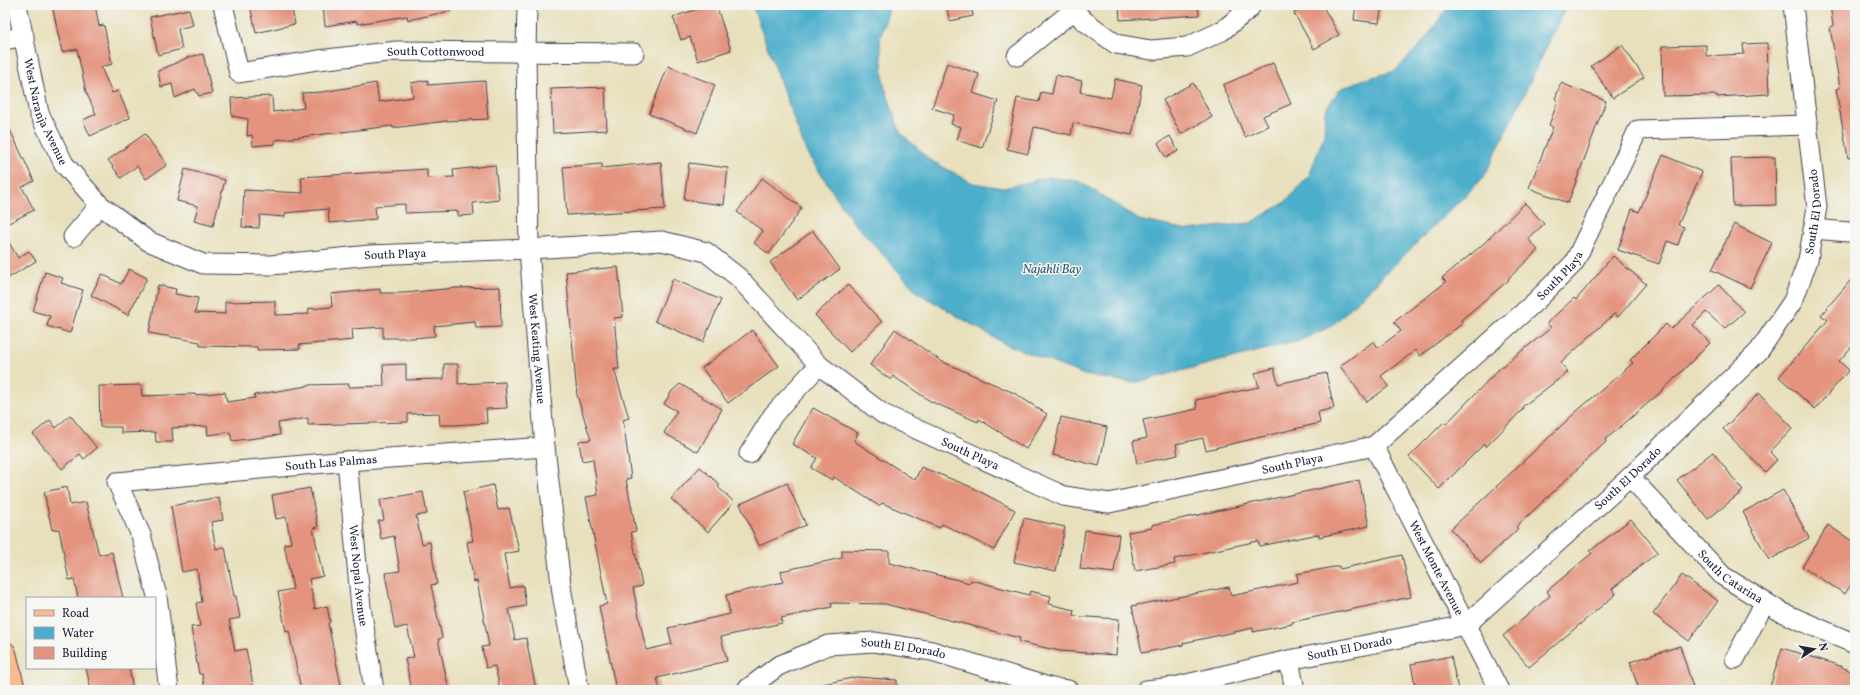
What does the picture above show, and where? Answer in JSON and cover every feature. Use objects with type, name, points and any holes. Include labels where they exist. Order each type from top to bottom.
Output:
[{"type":"main road","points":[[5,653],[14,690]]},
{"type":"street","name":"West Naranja Avenue","points":[[17,5],[39,113],[64,164],[100,205]]},
{"type":"street","name":"South Cottonwood","points":[[223,5],[239,73],[318,60],[397,51],[634,53]]},
{"type":"street","name":"West Keating Avenue","points":[[527,5],[526,52],[529,249],[545,447],[562,593],[579,690]]},
{"type":"street","points":[[1017,56],[1072,7],[1083,20],[1116,44],[1151,50],[1187,47],[1222,31],[1249,9],[1251,5]]},
{"type":"street","name":"South El Dorado","points":[[1146,690],[1174,686],[1289,660],[1466,624],[1630,477],[1759,350],[1793,301],[1808,260],[1817,207],[1793,5]]},
{"type":"street","points":[[5,40],[24,36]]},
{"type":"street","name":"South Playa","points":[[100,205],[148,241],[203,264],[271,265],[370,255],[529,249],[662,241],[711,246],[819,365],[883,414],[1064,496],[1109,503],[1374,446],[1536,301],[1574,263],[1638,130],[1808,125]]},
{"type":"street","points":[[73,237],[100,205]]},
{"type":"street","points":[[1814,229],[1849,232]]},
{"type":"street","points":[[750,454],[773,415],[819,365]]},
{"type":"street","name":"West Monte Avenue","points":[[1374,446],[1499,690]]},
{"type":"street","name":"South Las Palmas","points":[[169,690],[158,596],[141,535],[117,482],[347,461],[545,447]]},
{"type":"street","name":"West Nopal Avenue","points":[[347,461],[361,607],[374,690]]},
{"type":"street","name":"South Catarina","points":[[1630,477],[1723,576],[1781,612],[1855,644]]},
{"type":"street","points":[[1735,659],[1764,602]]},
{"type":"street","name":"South El Dorado","points":[[746,690],[778,666],[828,645],[874,642],[932,651],[1052,688],[1068,690]]},
{"type":"street","points":[[1289,660],[1295,690]]},
{"type":"water","name":"Najahli Bay","points":[[752,5],[890,5],[880,39],[884,85],[900,132],[930,160],[973,183],[1004,188],[1048,177],[1079,181],[1139,220],[1188,230],[1250,223],[1284,203],[1309,176],[1324,135],[1325,110],[1340,89],[1362,80],[1395,71],[1424,41],[1449,5],[1567,5],[1484,177],[1332,326],[1299,341],[1134,383],[1084,375],[1005,344],[918,293],[853,222],[806,152]]},
{"type":"building","points":[[52,5],[95,5],[99,26],[104,25],[112,64],[101,67],[112,93],[118,91],[130,118],[90,136],[83,120],[96,114],[86,92],[77,49],[62,52]]},
{"type":"building","points":[[250,5],[291,5],[295,24],[256,33]]},
{"type":"building","points":[[323,5],[449,5],[450,11],[408,20],[407,16],[357,24],[357,21],[325,26]]},
{"type":"building","points":[[710,5],[716,5],[731,50],[698,61],[690,37],[681,40],[673,17]]},
{"type":"building","points":[[946,5],[971,5],[973,16],[950,21]]},
{"type":"building","points":[[1119,5],[1198,5],[1199,15],[1120,20]]},
{"type":"building","points":[[1308,5],[1322,5],[1339,35],[1314,49],[1294,13]]},
{"type":"building","points":[[1356,5],[1382,5],[1379,23],[1354,20]]},
{"type":"building","points":[[1830,5],[1855,5],[1855,157],[1848,158],[1836,89],[1840,88],[1830,27],[1833,26]]},
{"type":"building","points":[[189,9],[193,25],[178,29],[182,49],[158,55],[150,17]]},
{"type":"building","points":[[1767,43],[1769,94],[1717,97],[1717,95],[1663,96],[1662,46],[1706,45],[1706,56],[1744,54],[1743,44]]},
{"type":"building","points":[[1622,45],[1644,77],[1613,98],[1591,66]]},
{"type":"building","points":[[203,54],[212,93],[199,96],[195,89],[175,98],[172,84],[161,87],[158,71],[189,57]]},
{"type":"building","points":[[947,63],[979,74],[973,93],[998,101],[982,148],[957,140],[961,127],[951,124],[954,115],[932,108]]},
{"type":"building","points":[[1273,63],[1291,104],[1263,116],[1268,126],[1245,137],[1223,85]]},
{"type":"building","points":[[668,66],[715,85],[697,133],[649,114]]},
{"type":"building","points":[[1056,75],[1082,81],[1080,92],[1111,98],[1115,79],[1142,85],[1132,135],[1073,123],[1071,135],[1034,127],[1028,154],[1007,149],[1017,98],[1039,102],[1041,92],[1052,94]]},
{"type":"building","points":[[428,80],[428,85],[485,81],[488,119],[446,121],[393,128],[392,126],[275,140],[275,144],[253,146],[252,135],[247,136],[248,119],[232,116],[231,98],[272,96],[273,112],[304,108],[302,93],[322,92],[376,83],[379,102],[413,97],[411,83]]},
{"type":"building","points":[[1193,83],[1212,117],[1181,134],[1163,100]]},
{"type":"building","points":[[1561,83],[1606,101],[1568,203],[1529,188],[1553,127],[1549,125],[1558,101],[1555,99]]},
{"type":"building","points":[[605,87],[607,130],[553,133],[551,89]]},
{"type":"building","points":[[5,119],[34,181],[22,187],[34,210],[5,225]]},
{"type":"building","points":[[145,134],[167,165],[146,179],[137,166],[121,178],[108,160]]},
{"type":"building","points":[[1170,136],[1178,151],[1166,158],[1158,143]]},
{"type":"building","points":[[1663,155],[1702,172],[1678,225],[1684,227],[1678,245],[1667,241],[1659,264],[1618,250],[1632,209],[1639,212]]},
{"type":"building","points":[[1775,157],[1776,205],[1733,206],[1731,158]]},
{"type":"building","points":[[661,162],[665,209],[567,215],[563,167],[602,164],[602,168]]},
{"type":"building","points":[[689,163],[728,168],[724,205],[684,200]]},
{"type":"building","points":[[495,165],[499,200],[473,203],[474,215],[458,216],[458,211],[405,213],[405,204],[375,206],[376,219],[329,223],[328,209],[285,213],[285,217],[260,215],[259,228],[242,227],[244,190],[303,193],[301,177],[427,169],[427,178],[454,177],[453,170]]},
{"type":"building","points":[[185,169],[225,180],[213,226],[194,221],[198,206],[177,201]]},
{"type":"building","points":[[762,178],[802,208],[769,254],[754,243],[763,231],[737,212]]},
{"type":"building","points":[[1525,203],[1544,224],[1528,239],[1538,250],[1508,279],[1509,280],[1461,320],[1463,323],[1420,356],[1416,350],[1381,376],[1389,386],[1367,402],[1340,366],[1374,341],[1378,348],[1401,331],[1394,322],[1446,282],[1442,278],[1481,246]]},
{"type":"building","points":[[1734,224],[1772,243],[1750,288],[1712,270]]},
{"type":"building","points":[[813,231],[840,269],[797,300],[770,262]]},
{"type":"building","points":[[5,236],[18,258],[29,251],[36,261],[5,280]]},
{"type":"building","points":[[1613,256],[1646,284],[1618,317],[1614,314],[1561,363],[1568,372],[1522,407],[1523,409],[1486,447],[1484,444],[1439,489],[1409,457],[1444,422],[1446,424],[1500,368],[1551,328],[1547,323],[1574,298],[1576,300]]},
{"type":"building","points":[[618,267],[623,317],[614,318],[619,369],[614,369],[629,418],[623,420],[631,478],[626,479],[636,531],[631,532],[642,586],[633,588],[646,650],[672,644],[668,628],[730,614],[726,595],[783,582],[781,571],[842,558],[842,550],[889,551],[889,563],[970,583],[971,580],[1029,595],[1030,591],[1051,596],[1049,604],[1074,610],[1073,616],[1119,619],[1116,655],[1060,651],[1019,642],[1020,638],[885,604],[831,603],[832,607],[781,618],[782,623],[721,637],[727,661],[657,678],[660,690],[616,690],[599,606],[607,604],[586,497],[598,495],[593,459],[582,461],[579,441],[591,440],[577,395],[566,272]]},
{"type":"building","points":[[129,269],[147,278],[128,315],[91,295],[102,274],[121,284]]},
{"type":"building","points":[[45,272],[63,278],[61,283],[83,290],[70,333],[47,326],[50,316],[33,311]]},
{"type":"building","points":[[1855,275],[1855,343],[1839,361],[1849,370],[1815,409],[1779,377],[1828,320],[1821,315]]},
{"type":"building","points":[[673,279],[721,300],[703,342],[655,321]]},
{"type":"building","points":[[158,285],[176,289],[175,294],[198,298],[195,313],[225,314],[225,302],[275,301],[275,315],[309,314],[308,309],[332,307],[331,294],[380,289],[380,293],[404,293],[455,288],[500,287],[501,327],[476,328],[475,322],[434,326],[435,336],[413,338],[383,338],[383,327],[352,329],[353,340],[299,345],[300,349],[257,350],[257,347],[200,346],[200,342],[149,333]]},
{"type":"building","points":[[848,285],[882,322],[850,352],[815,315]]},
{"type":"building","points":[[1719,285],[1744,312],[1725,329],[1706,312],[1693,325],[1710,343],[1662,391],[1605,440],[1606,442],[1516,527],[1518,529],[1481,563],[1451,529],[1577,411],[1633,363],[1630,360],[1666,324],[1671,329]]},
{"type":"building","points":[[895,329],[941,361],[1014,393],[1047,414],[1026,449],[979,419],[978,422],[930,401],[893,376],[891,380],[870,365]]},
{"type":"building","points":[[752,330],[779,366],[728,403],[702,368]]},
{"type":"building","points":[[406,364],[406,380],[444,379],[444,364],[458,364],[458,384],[505,382],[507,408],[486,409],[487,423],[454,425],[440,425],[439,413],[408,414],[408,422],[308,425],[308,418],[278,423],[280,435],[232,441],[230,432],[208,435],[207,426],[172,428],[173,442],[156,442],[155,432],[121,433],[121,427],[100,427],[99,386],[141,385],[142,396],[195,395],[225,392],[227,402],[255,398],[254,395],[307,385],[349,384],[349,387],[384,386],[383,365]]},
{"type":"building","points":[[1274,368],[1278,384],[1326,373],[1334,408],[1318,412],[1320,423],[1206,450],[1203,438],[1176,444],[1178,455],[1137,464],[1133,441],[1147,438],[1143,420],[1197,409],[1196,400],[1259,387],[1255,373]]},
{"type":"building","points":[[680,384],[722,409],[698,452],[664,433],[677,411],[664,404],[672,391]]},
{"type":"building","points":[[1759,393],[1793,428],[1770,452],[1777,460],[1765,472],[1723,429]]},
{"type":"building","points":[[813,408],[858,433],[854,441],[915,480],[921,467],[969,486],[1015,510],[994,550],[942,524],[940,528],[882,503],[879,506],[834,477],[832,480],[811,468],[817,458],[792,444]]},
{"type":"building","points":[[70,415],[97,448],[84,459],[80,454],[62,469],[33,434],[50,420],[56,428]]},
{"type":"building","points":[[1061,417],[1107,427],[1099,466],[1053,455]]},
{"type":"building","points":[[1713,452],[1743,491],[1708,519],[1677,480]]},
{"type":"building","points":[[700,467],[720,485],[718,487],[734,502],[708,532],[671,499]]},
{"type":"building","points":[[1359,480],[1369,526],[1319,537],[1319,534],[1260,546],[1258,541],[1174,559],[1175,564],[1135,571],[1128,532],[1152,528],[1152,525]]},
{"type":"building","points":[[787,483],[806,525],[759,546],[740,504]]},
{"type":"building","points":[[493,485],[498,510],[509,508],[519,551],[504,554],[510,588],[523,585],[526,606],[509,609],[515,640],[526,638],[536,690],[500,690],[495,666],[486,668],[482,647],[489,646],[477,581],[474,582],[467,542],[473,541],[463,492]]},
{"type":"building","points":[[67,487],[70,505],[86,502],[99,555],[112,552],[123,597],[78,597],[74,579],[69,580],[59,529],[52,530],[44,492]]},
{"type":"building","points":[[310,488],[318,527],[313,528],[323,576],[309,579],[315,609],[327,606],[330,622],[328,623],[342,690],[301,690],[289,631],[286,632],[278,592],[293,589],[284,544],[291,543],[286,517],[276,519],[272,495]]},
{"type":"building","points":[[1783,490],[1809,538],[1769,560],[1743,512]]},
{"type":"building","points":[[423,492],[427,514],[416,516],[422,544],[430,542],[437,584],[431,585],[442,638],[438,639],[449,690],[412,690],[405,659],[414,657],[407,626],[395,629],[385,573],[400,571],[394,536],[381,539],[378,521],[384,520],[380,500]]},
{"type":"building","points":[[219,497],[223,520],[211,522],[216,549],[225,547],[234,596],[236,596],[240,618],[229,620],[235,651],[246,649],[254,690],[205,690],[202,674],[199,674],[196,658],[191,627],[200,626],[196,603],[202,602],[197,569],[182,572],[171,506]]},
{"type":"building","points":[[1024,518],[1065,527],[1056,571],[1014,562]]},
{"type":"building","points":[[1631,519],[1658,552],[1612,589],[1616,594],[1529,667],[1503,636],[1550,596],[1547,591],[1592,553],[1590,551]]},
{"type":"building","points":[[1828,525],[1855,543],[1855,578],[1845,594],[1802,567]]},
{"type":"building","points":[[1085,530],[1119,535],[1114,573],[1080,569]]},
{"type":"building","points":[[1402,555],[1411,597],[1292,622],[1292,624],[1253,632],[1253,628],[1183,643],[1183,645],[1142,653],[1132,606],[1229,587],[1231,596],[1298,582],[1297,574],[1339,566],[1340,569]]},
{"type":"building","points":[[1682,575],[1718,601],[1689,641],[1653,614]]},
{"type":"building","points":[[1680,646],[1694,690],[1639,690],[1630,662]]},
{"type":"building","points":[[1782,648],[1835,664],[1855,673],[1855,690],[1769,690]]},
{"type":"building","points":[[1451,656],[1458,690],[1416,690],[1411,664]]},
{"type":"building","points":[[86,669],[129,669],[133,690],[91,690]]},
{"type":"building","points":[[857,677],[897,680],[897,690],[824,690],[823,684]]}]
